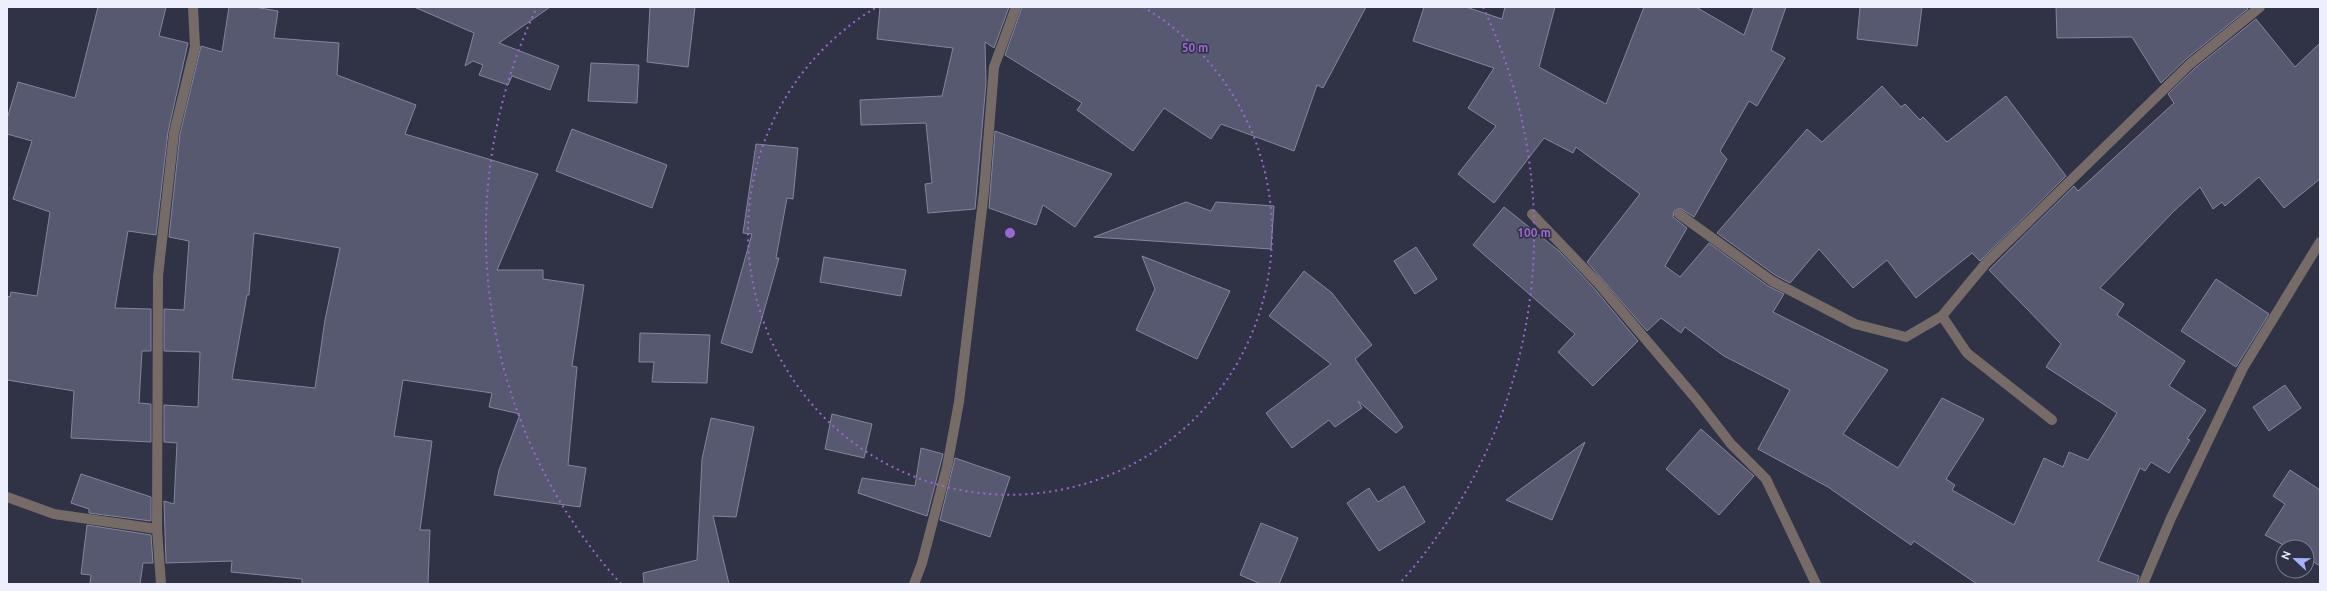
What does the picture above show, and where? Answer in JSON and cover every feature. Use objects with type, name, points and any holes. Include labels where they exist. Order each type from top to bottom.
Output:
[{"type":"street","points":[[161,584],[157,530],[158,276],[174,133],[195,47],[193,7]]},
{"type":"street","points":[[914,584],[922,563],[947,467],[959,402],[984,192],[994,67],[1016,7]]},
{"type":"street","points":[[1679,214],[1772,281],[1855,324],[1906,337],[1942,316],[1986,263],[2184,70],[2260,7]]},
{"type":"street","points":[[1532,214],[1598,283],[1697,400],[1730,444],[1766,479],[1816,584]]},
{"type":"street","points":[[2143,584],[2171,518],[2243,368],[2320,242]]},
{"type":"street","points":[[1942,316],[1967,353],[2052,420]]},
{"type":"street","points":[[7,497],[54,514],[157,530]]},
{"type":"building","points":[[98,7],[166,7],[159,36],[188,43],[168,132],[156,235],[128,231],[115,308],[151,309],[151,351],[142,351],[139,403],[151,404],[151,442],[71,438],[74,391],[7,380],[7,296],[10,297],[11,292],[37,296],[50,212],[13,199],[32,141],[7,134],[7,119],[18,82],[75,98]]},
{"type":"building","points":[[229,7],[254,7],[278,11],[274,38],[339,43],[337,75],[416,105],[405,134],[538,174],[497,270],[543,270],[543,279],[584,285],[572,366],[577,367],[568,465],[586,468],[580,507],[494,495],[499,470],[520,414],[489,407],[492,393],[403,380],[394,436],[432,441],[420,530],[430,530],[428,584],[302,584],[302,579],[231,572],[232,561],[166,563],[164,501],[174,504],[177,443],[164,442],[164,405],[198,407],[200,352],[164,351],[164,309],[184,310],[189,241],[169,237],[180,134],[201,46],[222,52]],"holes":[[[254,233],[340,248],[325,320],[315,388],[232,379],[247,295],[249,295]]]},
{"type":"building","points":[[414,7],[550,7],[499,43],[559,66],[550,90],[512,76],[508,85],[479,75],[483,65],[473,61],[465,66],[474,33]]},
{"type":"building","points":[[650,7],[695,7],[688,67],[647,62]]},
{"type":"building","points":[[880,7],[1009,7],[994,48],[985,42],[986,83],[975,209],[928,213],[925,184],[932,183],[926,123],[861,125],[860,100],[942,96],[953,48],[877,39]]},
{"type":"building","points":[[1022,7],[1366,7],[1323,88],[1317,85],[1294,151],[1221,124],[1211,139],[1164,108],[1133,151],[1077,110],[1082,103],[1005,55]]},
{"type":"building","points":[[1424,7],[1466,7],[1502,19],[1505,7],[1555,7],[1539,67],[1606,104],[1644,7],[1696,7],[1744,35],[1754,7],[1786,7],[1771,50],[1785,58],[1757,106],[1749,101],[1720,151],[1727,159],[1694,217],[1680,208],[1674,211],[1673,217],[1687,228],[1665,266],[1680,277],[1709,243],[1768,286],[1784,294],[1773,312],[1888,370],[1843,434],[1898,468],[1942,398],[1984,419],[1946,479],[1955,485],[1952,490],[2014,525],[2044,458],[2063,467],[2069,452],[2088,460],[2117,413],[2046,367],[2061,344],[1989,270],[2074,186],[2078,191],[2174,103],[2168,94],[2194,69],[2256,19],[2295,67],[2320,43],[2320,179],[2284,208],[2259,177],[2225,206],[2222,202],[2213,209],[2200,187],[2173,212],[2100,288],[2124,304],[2117,315],[2185,361],[2169,386],[2206,410],[2187,439],[2190,440],[2169,473],[2151,462],[2145,471],[2140,468],[2098,561],[2139,576],[2137,584],[1977,584],[1914,541],[1911,545],[1828,487],[1758,449],[1790,390],[1724,356],[1685,327],[1681,333],[1661,318],[1647,331],[1587,262],[1640,194],[1576,147],[1573,153],[1544,138],[1494,203],[1458,174],[1496,126],[1468,108],[1494,68],[1413,41]]},
{"type":"building","points":[[1860,7],[1922,7],[1917,46],[1857,39]]},
{"type":"building","points":[[2056,7],[2246,7],[2248,9],[2186,59],[2161,83],[2132,37],[2057,38]]},
{"type":"building","points":[[591,63],[639,65],[637,103],[588,101]]},
{"type":"building","points":[[1882,86],[1901,107],[1905,104],[1920,120],[1923,117],[1947,142],[2006,96],[2066,176],[1980,261],[1972,253],[1916,298],[1887,260],[1853,288],[1819,249],[1790,283],[1775,275],[1717,233],[1807,129],[1822,142]]},
{"type":"building","points":[[572,129],[667,165],[652,208],[556,171]]},
{"type":"building","points":[[995,131],[1112,174],[1075,227],[1043,205],[1036,225],[989,208]]},
{"type":"building","points":[[756,144],[798,148],[793,199],[787,198],[776,258],[779,258],[752,353],[721,343],[752,234],[743,233]]},
{"type":"building","points":[[1186,202],[1211,211],[1216,202],[1274,206],[1271,249],[1094,237]]},
{"type":"building","points":[[1504,207],[1559,251],[1593,287],[1638,341],[1593,386],[1558,352],[1575,334],[1473,245]]},
{"type":"building","points":[[1416,247],[1437,279],[1415,294],[1394,261]]},
{"type":"building","points":[[1142,256],[1230,291],[1197,359],[1136,330],[1155,289]]},
{"type":"building","points":[[824,257],[906,270],[901,296],[820,282]]},
{"type":"building","points":[[1304,271],[1332,293],[1372,345],[1355,359],[1403,427],[1396,433],[1358,401],[1362,408],[1335,427],[1329,420],[1292,448],[1266,413],[1331,364],[1269,316]]},
{"type":"building","points":[[2216,279],[2269,314],[2236,367],[2181,331]]},
{"type":"building","points":[[640,333],[710,335],[707,383],[652,382],[654,362],[639,362]]},
{"type":"building","points":[[2285,385],[2301,408],[2269,431],[2253,407]]},
{"type":"building","points":[[832,414],[872,424],[864,458],[825,449]]},
{"type":"building","points":[[711,418],[754,427],[736,517],[713,516],[729,584],[644,584],[643,573],[697,560],[702,459]]},
{"type":"building","points":[[1701,429],[1754,476],[1719,515],[1666,469]]},
{"type":"building","points":[[1585,442],[1552,520],[1506,500]]},
{"type":"building","points":[[921,448],[943,454],[927,516],[858,493],[862,478],[915,486]]},
{"type":"building","points":[[955,458],[1010,477],[990,537],[940,520]]},
{"type":"building","points":[[2290,470],[2320,490],[2320,566],[2315,563],[2315,539],[2275,539],[2275,540],[2265,535],[2285,504],[2273,496]]},
{"type":"building","points":[[81,474],[151,497],[151,521],[89,513],[89,509],[71,503]]},
{"type":"building","points":[[1404,486],[1425,522],[1379,551],[1347,503],[1369,488],[1378,502]]},
{"type":"building","points":[[1261,523],[1298,538],[1279,584],[1261,584],[1240,575]]},
{"type":"building","points":[[87,525],[151,535],[153,563],[143,563],[140,584],[90,584],[91,575],[81,574]]}]
